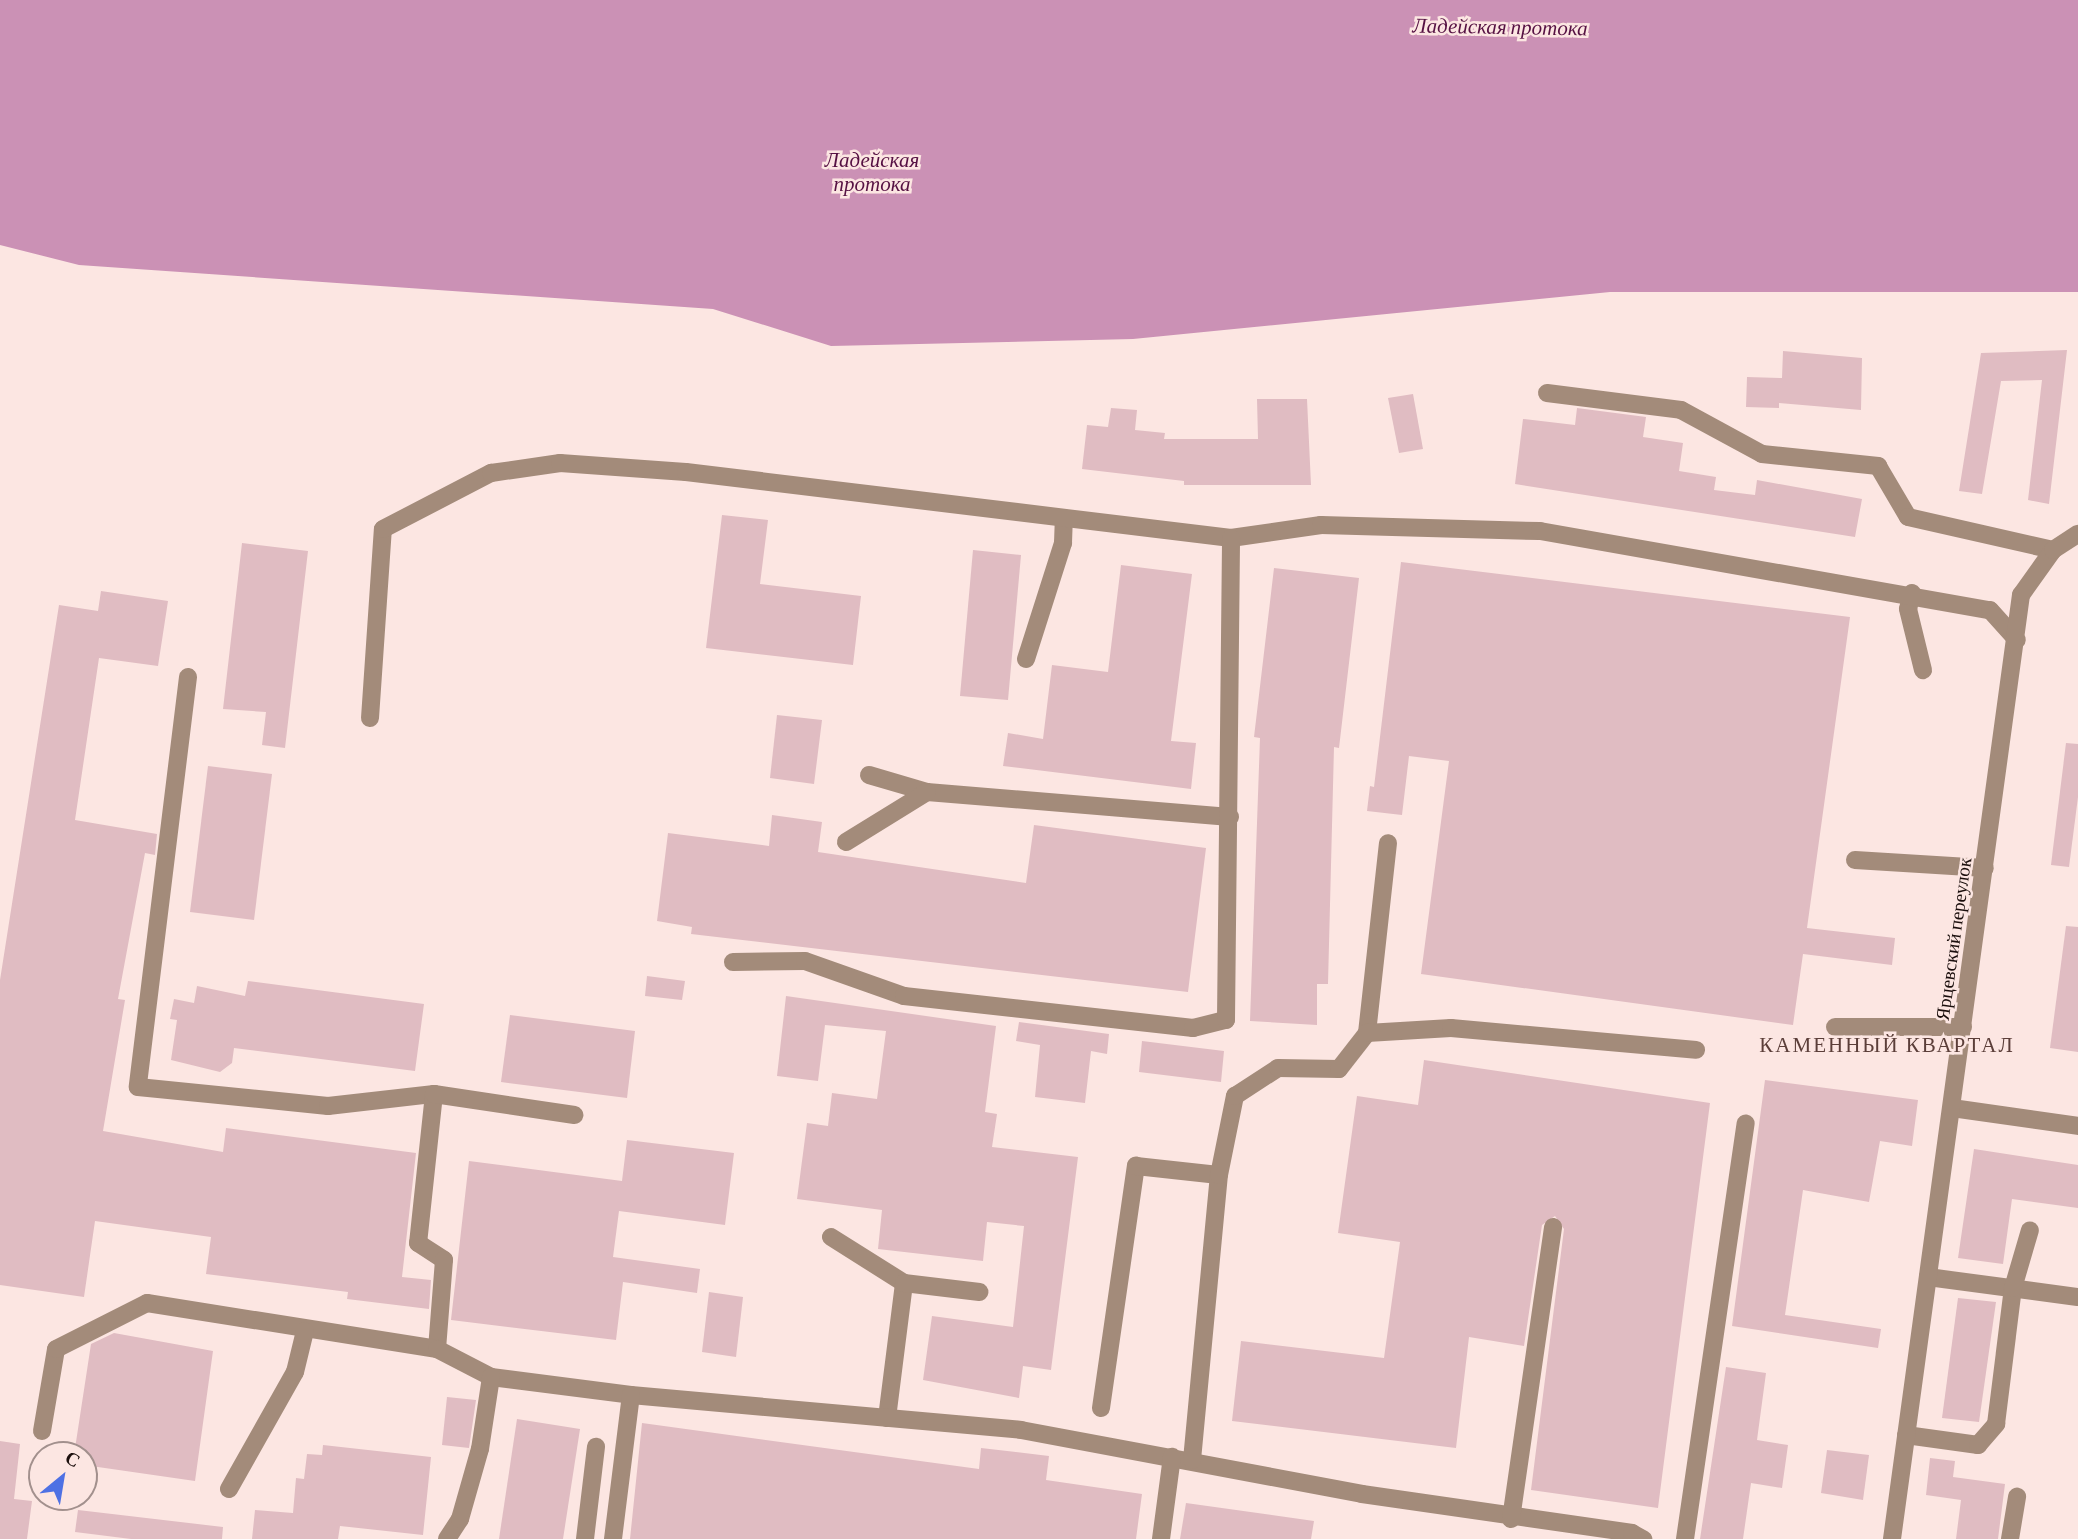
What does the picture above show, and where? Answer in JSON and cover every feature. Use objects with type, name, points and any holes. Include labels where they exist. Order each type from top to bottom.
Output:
[{"type":"street","points":[[1547,393],[1681,410],[1762,454],[1878,466],[1908,517],[2053,550]]},
{"type":"street","points":[[370,718],[383,528],[491,473],[560,463],[674,471],[1231,538],[1321,525],[1540,531],[1912,593],[1990,610],[2017,639]]},
{"type":"street","points":[[1026,659],[1063,543],[1064,518]]},
{"type":"street","name":"Ярцевский переулок","points":[[1892,1539],[2021,596],[2053,550],[2078,534]]},
{"type":"street","points":[[733,962],[805,961],[904,996],[1193,1028],[1226,1020],[1231,538]]},
{"type":"street","points":[[1912,593],[1908,609],[1923,670]]},
{"type":"street","points":[[188,677],[138,1087],[328,1107],[434,1094],[574,1115]]},
{"type":"street","points":[[869,775],[928,792],[1230,817]]},
{"type":"street","points":[[846,842],[928,792]]},
{"type":"street","points":[[1192,1460],[1219,1175],[1235,1096],[1278,1068],[1339,1069],[1367,1033],[1388,843]]},
{"type":"street","points":[[1855,860],[1984,868]]},
{"type":"street","points":[[1835,1027],[1962,1027]]},
{"type":"street","points":[[1367,1033],[1451,1028],[1696,1050]]},
{"type":"street","points":[[434,1094],[418,1242],[444,1260],[437,1349]]},
{"type":"street","points":[[1952,1108],[2078,1126]]},
{"type":"street","points":[[1685,1539],[1746,1123]]},
{"type":"street","points":[[1101,1408],[1136,1166],[1219,1175]]},
{"type":"street","points":[[1511,1519],[1553,1227]]},
{"type":"street","points":[[1906,1435],[1978,1444],[1996,1424],[2013,1288],[2030,1230]]},
{"type":"street","points":[[831,1237],[904,1283],[979,1292]]},
{"type":"street","points":[[1928,1276],[2078,1297]]},
{"type":"street","points":[[887,1418],[904,1283]]},
{"type":"street","points":[[43,1431],[56,1349],[146,1303],[305,1331],[437,1349],[491,1377],[631,1395],[1021,1430],[1511,1519],[1632,1533],[1643,1539]]},
{"type":"street","points":[[229,1489],[295,1372],[305,1331]]},
{"type":"street","points":[[447,1539],[460,1519],[480,1448],[491,1377]]},
{"type":"street","points":[[613,1539],[631,1395]]},
{"type":"street","points":[[585,1539],[596,1447]]},
{"type":"street","points":[[1161,1539],[1172,1457]]},
{"type":"street","points":[[2010,1539],[2017,1497]]},
{"type":"water","name":"Ладейская протока","points":[[0,0],[2078,0],[2078,292],[1610,292],[1133,339],[831,346],[713,309],[79,265],[0,245]]},
{"type":"building","points":[[2067,350],[2049,504],[2028,500],[2042,380],[2001,381],[1982,494],[1959,491],[1981,353]]},
{"type":"building","points":[[1783,351],[1862,358],[1861,410],[1779,403],[1779,408],[1746,407],[1747,377],[1782,378]]},
{"type":"building","points":[[1413,394],[1423,449],[1399,453],[1388,398]]},
{"type":"building","points":[[1257,399],[1307,399],[1311,485],[1184,485],[1184,481],[1082,469],[1087,425],[1108,427],[1111,408],[1137,410],[1135,430],[1165,433],[1164,439],[1258,439]]},
{"type":"building","points":[[1577,408],[1646,417],[1643,437],[1683,443],[1679,471],[1716,477],[1714,490],[1755,495],[1757,480],[1862,499],[1855,537],[1515,484],[1523,419],[1575,425]]},
{"type":"building","points":[[722,515],[768,520],[760,584],[861,596],[853,665],[706,648]]},
{"type":"building","points":[[242,543],[308,551],[285,748],[262,745],[266,712],[223,709]]},
{"type":"building","points":[[973,550],[1021,555],[1008,700],[960,696]]},
{"type":"building","points":[[1401,562],[1850,617],[1807,928],[1895,938],[1892,965],[1803,954],[1793,1025],[1421,974],[1449,761],[1409,756],[1402,815],[1367,811],[1370,786],[1374,787]]},
{"type":"building","points":[[1121,565],[1192,574],[1171,741],[1196,743],[1191,789],[1003,766],[1008,733],[1043,739],[1052,665],[1108,672]]},
{"type":"building","points":[[1274,568],[1359,578],[1339,748],[1334,747],[1328,984],[1317,984],[1317,1025],[1250,1021],[1260,738],[1254,737]]},
{"type":"building","points":[[101,591],[168,601],[158,666],[99,658],[75,820],[157,834],[155,855],[145,853],[118,999],[125,1000],[103,1131],[223,1152],[226,1128],[416,1153],[402,1277],[431,1280],[429,1309],[347,1299],[348,1292],[206,1274],[211,1237],[95,1221],[84,1297],[0,1285],[0,980],[59,605],[98,611]]},
{"type":"building","points":[[777,715],[822,720],[814,784],[770,778]]},
{"type":"building","points":[[2066,743],[2078,744],[2078,797],[2069,867],[2051,865]]},
{"type":"building","points":[[208,766],[272,774],[254,920],[190,912]]},
{"type":"building","points":[[772,815],[822,822],[818,852],[1026,883],[1034,825],[1206,848],[1188,992],[691,934],[692,927],[657,921],[668,833],[769,846]]},
{"type":"building","points":[[2066,926],[2078,927],[2078,1052],[2050,1048]]},
{"type":"building","points":[[647,976],[685,981],[682,1000],[645,996]]},
{"type":"building","points":[[248,981],[424,1004],[415,1071],[234,1048],[232,1063],[220,1072],[171,1060],[177,1020],[170,1019],[174,999],[194,1003],[197,986],[245,996]]},
{"type":"building","points":[[786,996],[996,1026],[985,1112],[997,1114],[992,1147],[1078,1157],[1051,1370],[1023,1366],[1019,1398],[923,1380],[932,1316],[1013,1327],[1024,1226],[987,1222],[983,1261],[878,1249],[882,1210],[797,1199],[807,1123],[828,1126],[832,1093],[877,1099],[886,1031],[825,1025],[818,1081],[777,1076]]},
{"type":"building","points":[[510,1015],[635,1031],[627,1098],[501,1082]]},
{"type":"building","points":[[1019,1022],[1109,1034],[1107,1054],[1091,1051],[1085,1103],[1035,1097],[1040,1045],[1016,1041]]},
{"type":"building","points":[[1142,1041],[1224,1051],[1221,1082],[1139,1072]]},
{"type":"building","points":[[1424,1060],[1710,1103],[1658,1508],[1531,1490],[1564,1229],[1555,1216],[1542,1225],[1524,1346],[1469,1337],[1456,1448],[1232,1421],[1241,1341],[1384,1358],[1400,1242],[1338,1233],[1357,1096],[1418,1105]]},
{"type":"building","points":[[1765,1080],[1918,1100],[1912,1146],[1880,1141],[1869,1202],[1803,1190],[1785,1315],[1881,1329],[1878,1348],[1732,1326]]},
{"type":"building","points":[[627,1140],[734,1153],[725,1225],[619,1211],[613,1257],[700,1269],[697,1293],[623,1282],[616,1340],[451,1320],[469,1161],[622,1181]]},
{"type":"building","points":[[1974,1149],[2078,1165],[2078,1208],[2012,1199],[2003,1264],[1958,1258]]},
{"type":"building","points":[[709,1292],[743,1297],[736,1357],[702,1352]]},
{"type":"building","points":[[1958,1298],[1996,1302],[1979,1422],[1942,1418]]},
{"type":"building","points":[[114,1333],[213,1351],[195,1481],[98,1467],[98,1441],[76,1441],[91,1344]]},
{"type":"building","points":[[1726,1367],[1766,1373],[1757,1440],[1788,1445],[1782,1488],[1751,1483],[1743,1539],[1700,1539]]},
{"type":"building","points":[[447,1397],[476,1400],[469,1448],[442,1445]]},
{"type":"building","points":[[517,1419],[580,1429],[563,1539],[499,1539]]},
{"type":"building","points":[[642,1423],[979,1469],[981,1448],[1049,1456],[1046,1480],[1142,1494],[1136,1539],[630,1539]]},
{"type":"building","points":[[0,1441],[20,1444],[14,1499],[28,1501],[28,1511],[31,1511],[27,1539],[0,1539]]},
{"type":"building","points":[[323,1445],[431,1457],[423,1535],[340,1526],[338,1539],[252,1539],[255,1510],[293,1513],[296,1478],[304,1479],[307,1454],[322,1455]]},
{"type":"building","points":[[1827,1450],[1869,1455],[1863,1500],[1821,1493]]},
{"type":"building","points":[[1930,1458],[1955,1461],[1953,1477],[2005,1484],[1998,1539],[1956,1539],[1961,1500],[1926,1495]]},
{"type":"building","points":[[1186,1503],[1314,1521],[1311,1539],[1180,1539]]},
{"type":"building","points":[[78,1511],[223,1527],[222,1539],[131,1539],[75,1532]]},
{"type":"district","name":"КАМЕННЫЙ КВАРТАЛ","points":[[1887,1045]]}]
